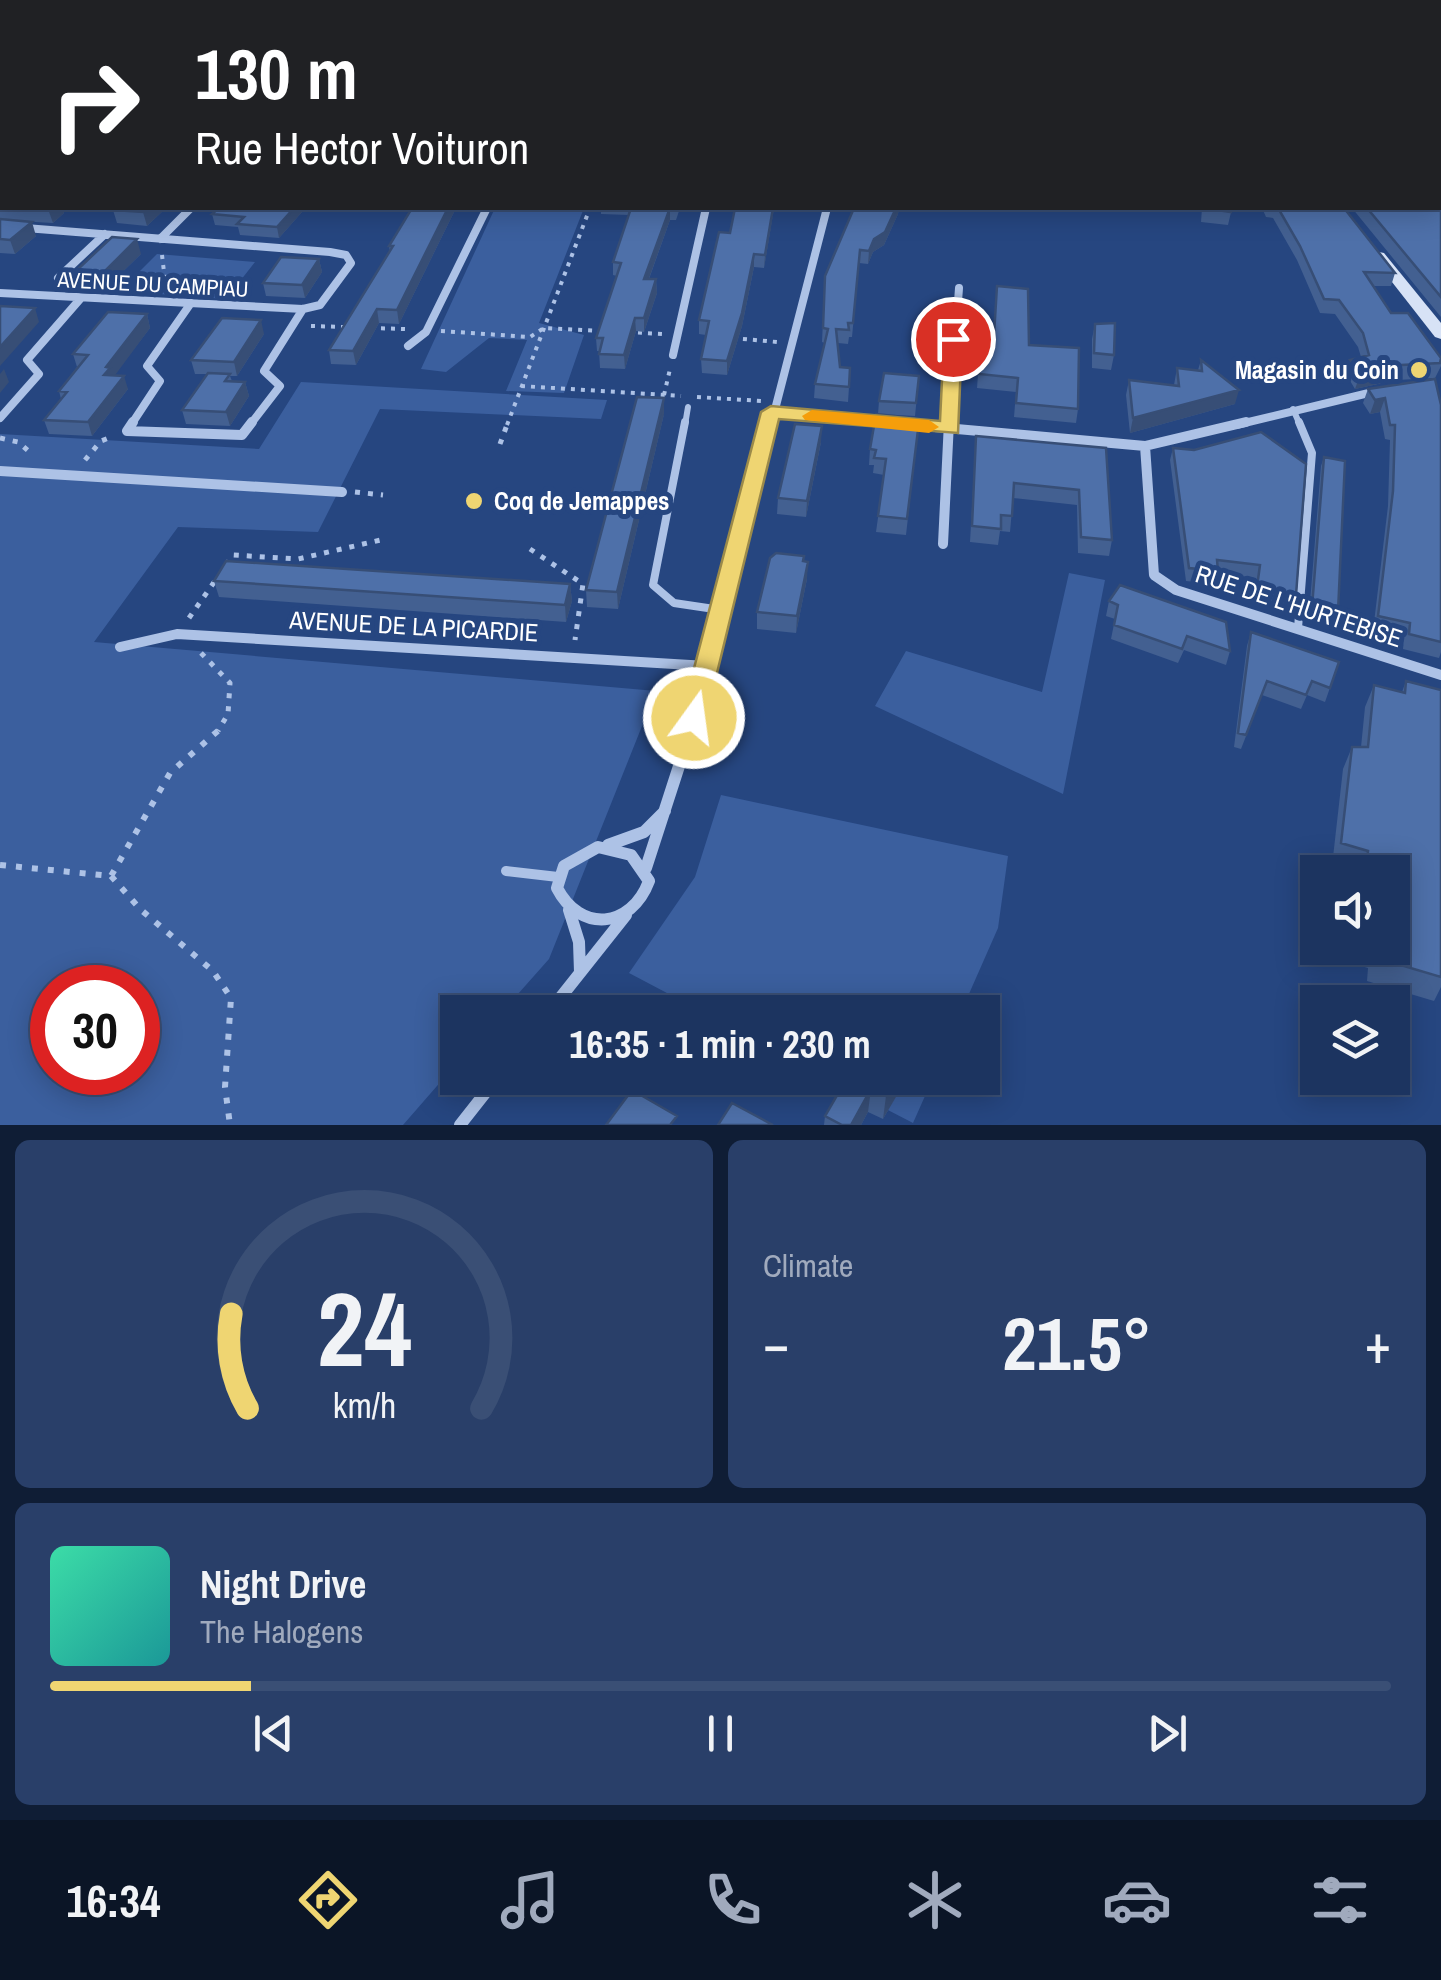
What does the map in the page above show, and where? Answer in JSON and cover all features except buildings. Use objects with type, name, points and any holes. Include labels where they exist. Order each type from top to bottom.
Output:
[{"type":"street","points":[[160,239],[189,210]]},
{"type":"street","points":[[408,346],[426,330],[485,210]]},
{"type":"street","points":[[673,355],[706,210]]},
{"type":"street","points":[[563,995],[646,893],[646,868],[669,806],[826,210]]},
{"type":"street","points":[[0,226],[330,252],[346,255],[351,263],[320,305],[303,309],[264,371],[280,386],[250,430],[230,438],[127,430],[160,381],[147,366],[191,303]]},
{"type":"street","points":[[58,278],[105,234]]},
{"type":"street","points":[[1363,236],[1441,334]]},
{"type":"street","points":[[943,544],[948,405],[959,288]]},
{"type":"street","name":"AVENUE DU CAMPIAU","points":[[0,293],[303,309]]},
{"type":"street","points":[[0,418],[40,374],[27,360],[81,298]]},
{"type":"street","points":[[773,407],[1145,446],[1397,387]]},
{"type":"street","name":"RUE DE L'HURTEBISE","points":[[1145,446],[1154,575],[1176,590],[1441,675]]},
{"type":"street","points":[[0,471],[342,492]]},
{"type":"street","name":"AVENUE DE LA PICARDIE","points":[[120,646],[177,634],[707,666]]},
{"type":"street","points":[[580,973],[579,942],[557,888],[558,877],[574,856],[644,832],[669,806]]},
{"type":"street","points":[[598,847],[627,851],[646,868]]},
{"type":"street","points":[[568,909],[590,919],[628,913]]},
{"type":"street","points":[[460,1125],[484,1095]]},
{"type":"lane","points":[[688,407],[653,585],[660,597],[681,607],[721,610]]},
{"type":"lane","points":[[1293,409],[1312,452],[1298,628]]},
{"type":"lane","points":[[506,870],[558,877]]},
{"type":"path","points":[[500,444],[589,210]]},
{"type":"path","points":[[160,239],[168,302]]},
{"type":"path","points":[[320,326],[348,327]]},
{"type":"path","points":[[362,328],[530,336],[544,328],[675,334]]},
{"type":"path","points":[[732,338],[790,343]]},
{"type":"path","points":[[664,395],[673,355]]},
{"type":"path","points":[[521,386],[773,407]]},
{"type":"path","points":[[75,475],[101,442],[127,430]]},
{"type":"path","points":[[0,438],[18,442],[22,450],[38,456]]},
{"type":"path","points":[[70,458],[86,460]]},
{"type":"path","points":[[342,492],[383,494]]},
{"type":"path","points":[[111,876],[170,773],[196,756],[228,714],[230,683],[177,634],[233,555],[298,559],[385,539]]},
{"type":"path","points":[[530,549],[545,561],[570,569],[582,584],[581,618],[570,658]]},
{"type":"path","points":[[0,864],[111,876],[140,909],[213,971],[231,998],[225,1086],[230,1125]]},
{"type":"shaded area","points":[[494,210],[583,210],[539,323],[584,335],[564,393],[506,391],[527,340],[489,338],[446,372],[421,369]]},
{"type":"shaded area","points":[[157,254],[255,262],[226,299],[120,291]]},
{"type":"shaded area","points":[[301,382],[607,400],[601,419],[380,409],[318,532],[178,527],[94,642],[656,691],[549,959],[517,995],[440,995],[440,1083],[403,1125],[0,1125],[0,434],[259,449]]},
{"type":"shaded area","points":[[1069,573],[1105,580],[1063,794],[875,706],[906,651],[1042,692]]},
{"type":"shaded area","points":[[721,795],[1008,856],[998,928],[968,995],[671,995],[629,973],[695,877]]},
{"type":"shaded area","points":[[859,1095],[925,1095],[913,1123]]},
{"type":"slow traffic","points":[[812,416],[929,427]]},
{"type":"place","name":"Magasin du Coin","points":[[1419,370]]},
{"type":"place","name":"Coq de Jemappes","points":[[474,501]]},
{"type":"route","points":[[694,718],[771,412],[950,428],[953,339]]}]
